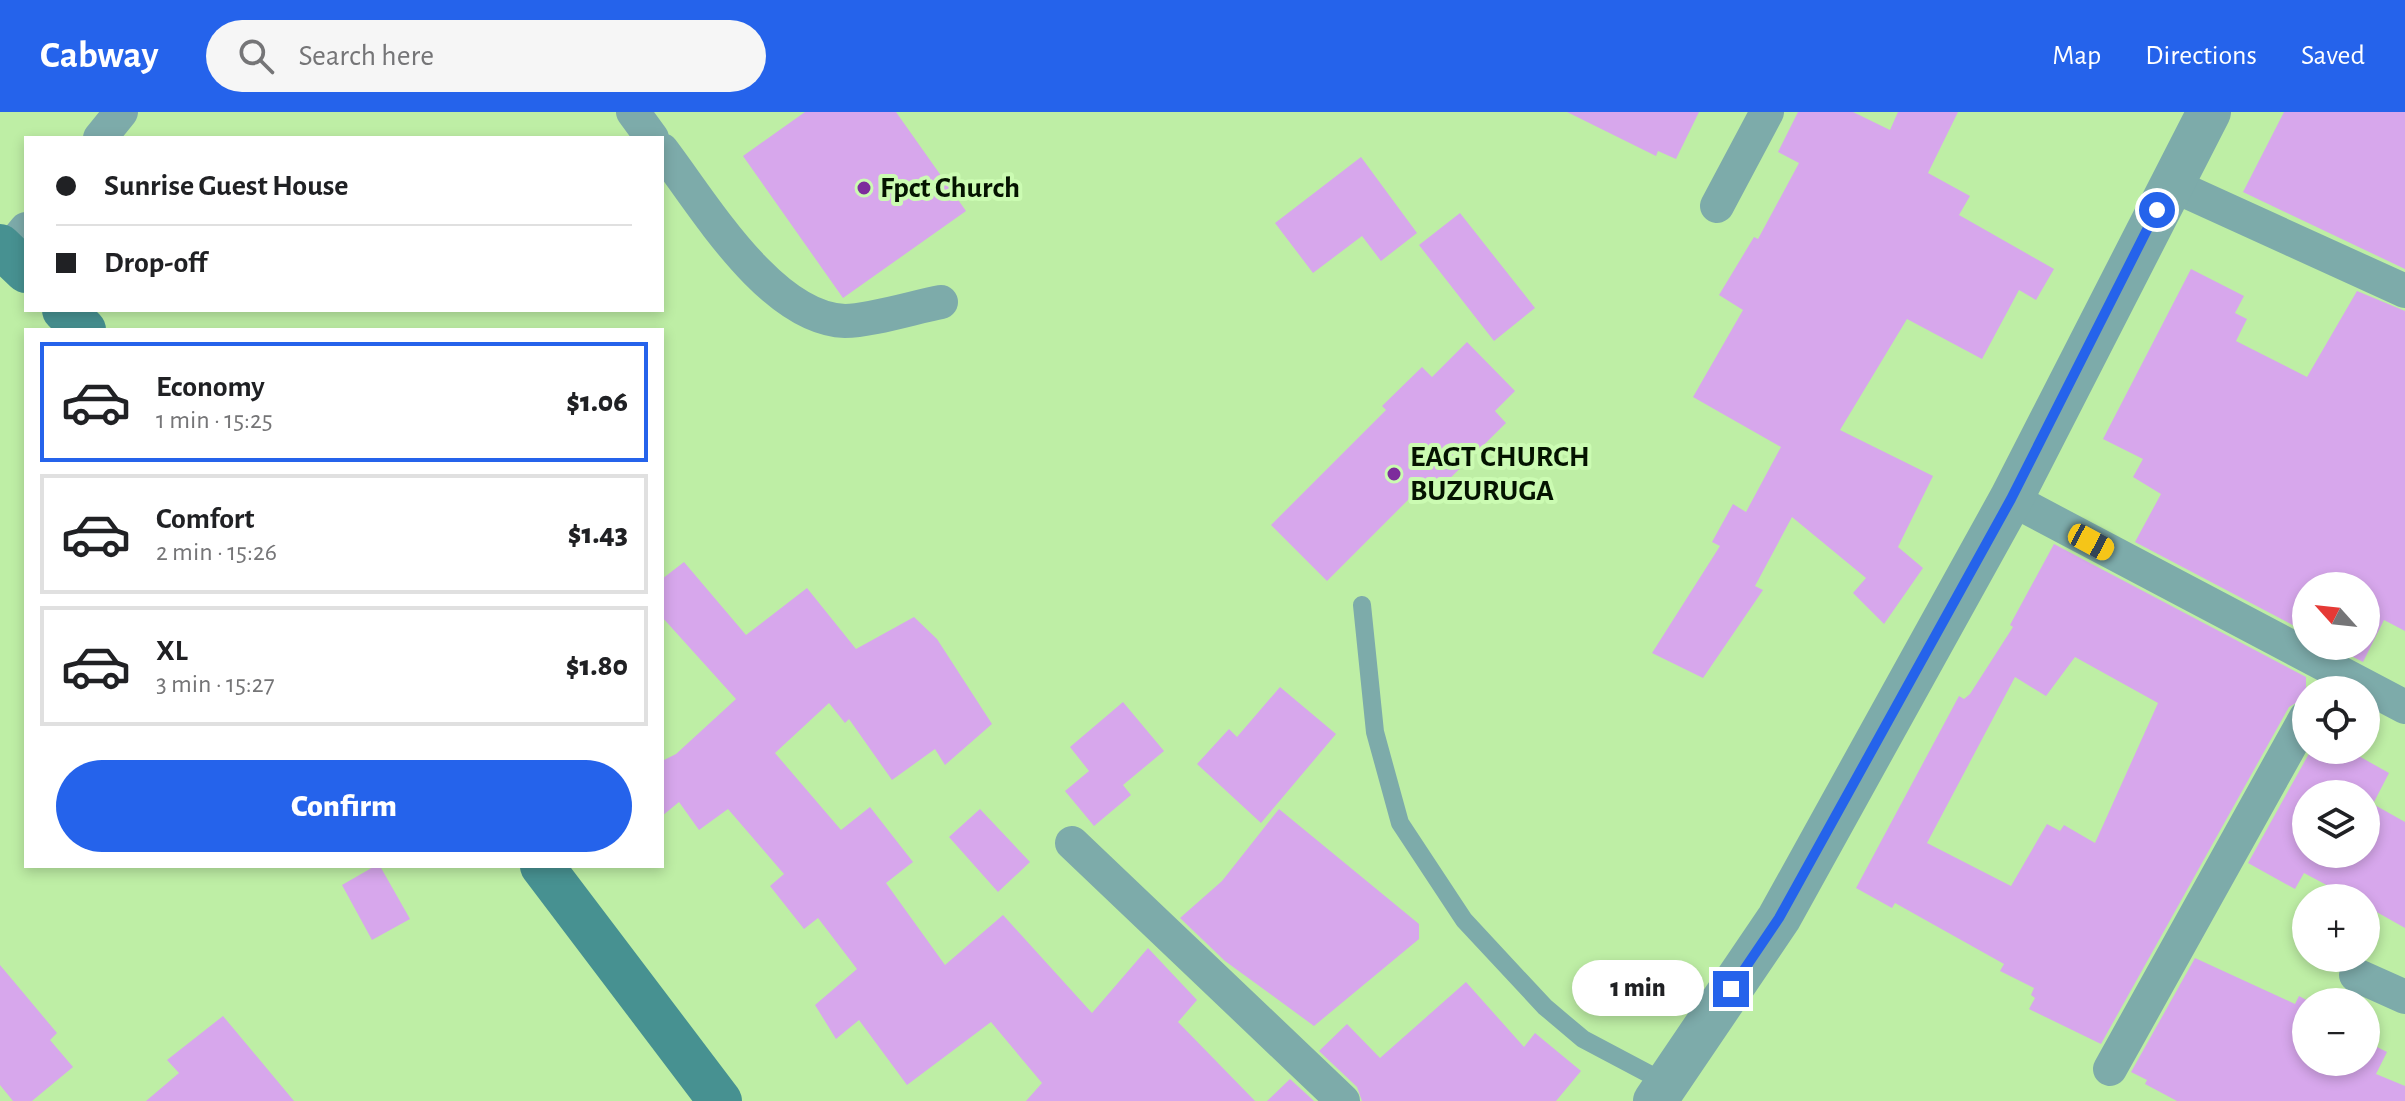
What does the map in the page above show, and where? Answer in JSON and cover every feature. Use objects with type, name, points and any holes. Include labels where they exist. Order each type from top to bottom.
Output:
[{"type":"main road","points":[[66,312],[82,328]]},
{"type":"main road","points":[[544,868],[720,1101]]},
{"type":"street","points":[[102,136],[121,112]]},
{"type":"street","points":[[633,112],[651,136]]},
{"type":"street","points":[[1717,206],[1767,112]]},
{"type":"street","points":[[1662,1092],[1779,918],[2011,499],[2209,112]]},
{"type":"street","points":[[664,153],[768,287],[804,310],[844,321],[941,302]]},
{"type":"street","points":[[2170,184],[2405,291]]},
{"type":"street","points":[[2011,499],[2320,676]]},
{"type":"street","points":[[2380,698],[2405,707]]},
{"type":"street","points":[[2110,1069],[2292,742]]},
{"type":"street","points":[[1072,843],[1343,1101]]},
{"type":"street","points":[[2356,975],[2405,997]]},
{"type":"lane","points":[[1362,605],[1375,732],[1400,823],[1464,920],[1545,1007],[1583,1039],[1662,1092]]},
{"type":"building","points":[[805,112],[896,112],[966,211],[843,298],[743,156]]},
{"type":"building","points":[[1567,112],[1699,112],[1676,159],[1658,151],[1656,156]]},
{"type":"building","points":[[1798,112],[1853,112],[1890,130],[1898,112],[1958,112],[1928,173],[1970,196],[1959,215],[2054,269],[2036,300],[2019,290],[1982,359],[1907,319],[1840,430],[1933,476],[1898,547],[1923,568],[1884,624],[1853,593],[1866,578],[1792,517],[1755,586],[1763,590],[1703,678],[1652,653],[1720,546],[1712,542],[1733,504],[1746,512],[1781,447],[1693,397],[1743,310],[1719,295],[1754,237],[1758,239],[1799,163],[1778,152]]},
{"type":"building","points":[[2284,112],[2405,112],[2405,269],[2243,192]]},
{"type":"building","points":[[1361,157],[1417,233],[1381,261],[1362,236],[1313,273],[1275,223]]},
{"type":"building","points":[[1460,213],[1535,308],[1494,341],[1419,245]]},
{"type":"building","points":[[2191,269],[2244,296],[2235,313],[2247,319],[2236,341],[2307,377],[2357,291],[2405,311],[2405,631],[2384,620],[2380,628],[2380,572],[2292,572],[2292,625],[2135,542],[2161,494],[2133,477],[2143,459],[2103,439]]},
{"type":"building","points":[[1467,342],[1515,391],[1495,411],[1506,423],[1429,499],[1419,489],[1327,581],[1271,525],[1386,410],[1382,406],[1422,367],[1432,377]]},
{"type":"building","points":[[2054,544],[2304,676],[2292,676],[2292,705],[2101,1044],[2029,1009],[2035,998],[2031,995],[2034,988],[2000,971],[2004,964],[1895,903],[1892,908],[1856,888],[1959,696],[1964,699],[1970,694],[2013,627],[2010,625]],"holes":[[[2075,657],[2158,703],[2095,843],[2064,825],[2060,831],[2047,824],[2011,886],[1927,843],[2015,677],[2046,696]]]},
{"type":"building","points":[[684,562],[746,635],[807,588],[856,649],[914,617],[937,639],[992,724],[945,765],[935,749],[892,780],[849,719],[845,723],[829,703],[775,753],[841,830],[870,807],[913,862],[886,883],[945,965],[1003,915],[1092,1013],[1148,948],[1197,1000],[1178,1022],[1255,1101],[1026,1101],[1042,1083],[991,1022],[907,1085],[859,1020],[836,1039],[815,1005],[857,969],[818,918],[804,929],[770,886],[784,874],[728,809],[699,830],[679,802],[664,814],[664,760],[676,754],[736,699],[664,619],[664,577]]},
{"type":"building","points":[[1280,687],[1336,734],[1261,823],[1197,764],[1229,729],[1237,737]]},
{"type":"building","points":[[1123,702],[1164,751],[1123,785],[1131,795],[1094,826],[1065,791],[1089,771],[1070,747]]},
{"type":"building","points":[[2303,764],[2373,764],[2389,773],[2380,790],[2380,780],[2294,780]]},
{"type":"building","points":[[2292,784],[2292,868],[2380,868],[2380,808],[2405,822],[2405,928],[2380,914],[2380,884],[2325,884],[2304,873],[2292,887],[2248,863]]},
{"type":"building","points":[[980,809],[1030,862],[998,892],[949,837]]},
{"type":"building","points":[[1279,809],[1419,924],[1419,939],[1314,1026],[1225,961],[1180,918],[1222,881]]},
{"type":"building","points":[[372,868],[381,868],[410,919],[372,940],[342,885]]},
{"type":"building","points":[[2195,958],[2292,1003],[2292,1076],[2380,1076],[2405,1086],[2405,1101],[2177,1101],[2145,1084],[2147,1080],[2131,1072]]},
{"type":"building","points":[[0,965],[57,1033],[50,1040],[73,1067],[32,1101],[13,1101],[0,1085]]},
{"type":"building","points":[[1466,982],[1524,1047],[1535,1033],[1581,1071],[1556,1101],[1362,1101],[1357,1087],[1319,1051],[1347,1024],[1380,1058]]},
{"type":"building","points":[[223,1016],[294,1101],[146,1101],[179,1073],[167,1060]]},
{"type":"building","points":[[2380,1048],[2387,1052],[2380,1066]]},
{"type":"building","points":[[1290,1079],[1314,1101],[1267,1101]]},
{"type":"place","name":"Fpct Church","points":[[864,188]]},
{"type":"place","name":"EAGT CHURCH BUZURUGA","points":[[1394,474]]},
{"type":"route","points":[[1731,989],[1779,918],[2011,499],[2157,210]]}]
